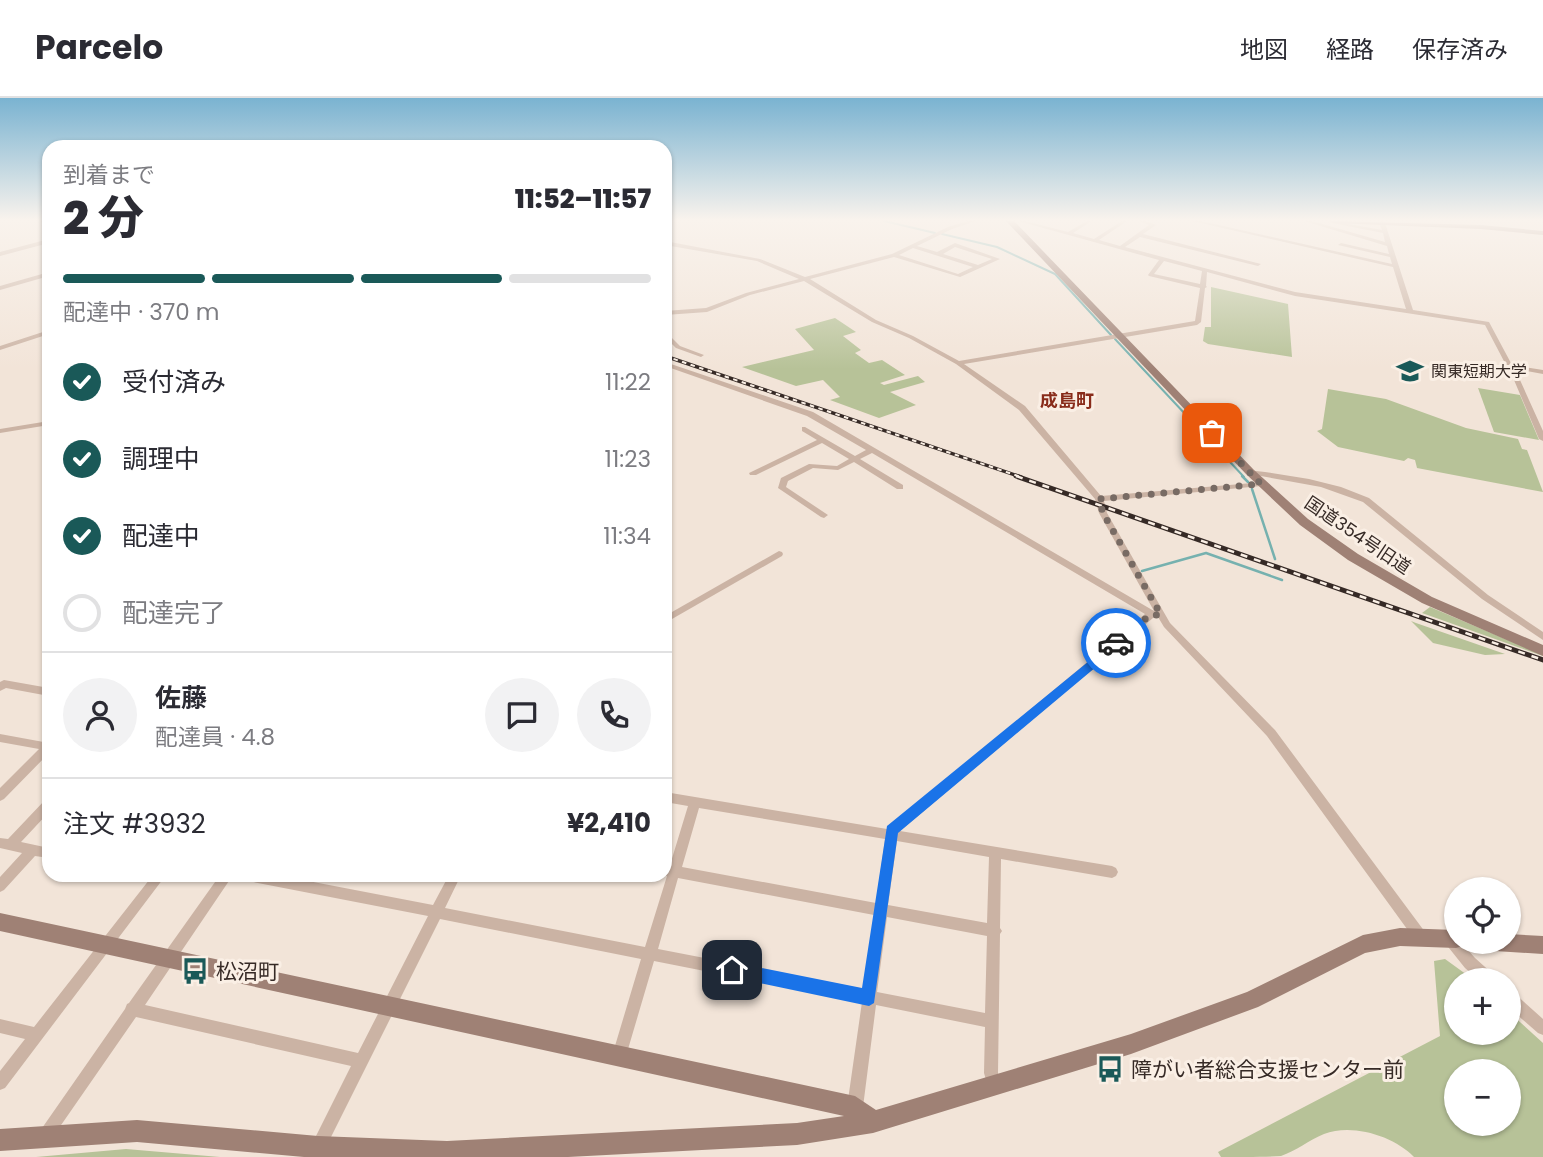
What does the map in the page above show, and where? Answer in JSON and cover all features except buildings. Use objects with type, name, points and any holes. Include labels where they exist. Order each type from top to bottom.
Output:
[{"type":"street","points":[[784,270],[807,280],[874,321],[911,337],[958,363],[1022,408],[1099,499],[1103,513],[1155,615]]},
{"type":"street","points":[[672,312],[707,310],[748,293],[840,270]]},
{"type":"street","points":[[941,270],[958,276],[970,270]]},
{"type":"street","name":"国道354号旧道","points":[[1057,270],[1261,484],[1320,534],[1392,580],[1471,621],[1543,651]]},
{"type":"street","points":[[1154,270],[1150,275],[1204,287]]},
{"type":"street","points":[[958,363],[1195,324],[1198,322],[1205,270]]},
{"type":"street","points":[[1210,270],[1295,294],[1488,324],[1542,433]]},
{"type":"street","points":[[1242,279],[1251,270]]},
{"type":"street","points":[[1396,270],[1410,311]]},
{"type":"street","points":[[0,288],[42,276]]},
{"type":"street","points":[[0,348],[42,334]]},
{"type":"street","points":[[672,341],[678,347],[701,355]]},
{"type":"street","points":[[672,366],[798,409],[1155,615],[1272,733],[1420,936]]},
{"type":"street","points":[[1508,366],[1543,372]]},
{"type":"street","points":[[0,431],[42,424]]},
{"type":"street","points":[[805,429],[900,487]]},
{"type":"street","points":[[753,473],[822,440]]},
{"type":"street","points":[[824,515],[782,488],[784,480],[812,466],[838,468],[872,450]]},
{"type":"street","points":[[1250,472],[1306,481],[1351,493],[1366,500],[1485,597],[1543,637]]},
{"type":"street","points":[[1099,499],[1261,484]]},
{"type":"street","points":[[672,616],[779,554]]},
{"type":"street","points":[[855,1107],[889,835],[1155,615]]},
{"type":"street","points":[[0,687],[4,684],[42,691]]},
{"type":"street","points":[[0,739],[42,746]]},
{"type":"street","points":[[0,796],[42,754]]},
{"type":"street","points":[[672,798],[1112,872]]},
{"type":"street","points":[[672,865],[695,802]]},
{"type":"street","points":[[5,844],[42,810]]},
{"type":"street","points":[[5,844],[42,852]]},
{"type":"street","points":[[0,886],[32,850]]},
{"type":"street","points":[[995,852],[991,1073],[995,1087]]},
{"type":"street","points":[[672,870],[995,931]]},
{"type":"street","points":[[0,1083],[152,882]]},
{"type":"street","points":[[44,1136],[222,882]]},
{"type":"street","points":[[283,882],[992,1021]]},
{"type":"street","points":[[318,1147],[452,882]]},
{"type":"street","points":[[619,1056],[650,953],[667,882]]},
{"type":"street","points":[[0,922],[855,1107],[873,1122]]},
{"type":"street","points":[[0,1140],[137,1131],[395,1152],[460,1151],[761,1137],[873,1122],[995,1087],[1224,1012],[1355,947],[1380,940],[1420,936],[1444,938]]},
{"type":"street","points":[[1521,944],[1543,945]]},
{"type":"street","points":[[1464,954],[1476,968]]},
{"type":"street","points":[[132,1009],[361,1061]]},
{"type":"street","points":[[1521,1009],[1543,1028]]},
{"type":"street","points":[[0,1026],[37,1035]]},
{"type":"green space","points":[[1211,287],[1288,304],[1292,357],[1203,341],[1205,327],[1211,327]]},
{"type":"green space","points":[[835,318],[856,332],[843,336],[861,350],[855,353],[869,363],[882,360],[905,375],[880,383],[884,385],[918,376],[925,382],[890,392],[916,405],[879,418],[830,400],[840,397],[823,380],[796,386],[742,367],[814,350],[795,329]]},
{"type":"green space","points":[[1478,388],[1520,395],[1539,440],[1494,432]]},
{"type":"green space","points":[[1328,389],[1386,399],[1466,428],[1518,439],[1522,449],[1527,450],[1543,492],[1417,468],[1415,460],[1408,458],[1404,461],[1338,447],[1317,431],[1322,429]]},
{"type":"green space","points":[[1430,607],[1543,655],[1543,656],[1422,613]]},
{"type":"green space","points":[[1411,621],[1505,654],[1485,655],[1433,643]]},
{"type":"green space","points":[[1445,959],[1457,968],[1444,968],[1444,1045],[1521,1045],[1521,1023],[1543,1043],[1543,1157],[1414,1157],[1384,1138],[1347,1130],[1324,1134],[1281,1156],[1221,1157],[1218,1152],[1440,1036],[1434,961]]},
{"type":"green space","points":[[126,1149],[220,1157],[36,1157]]},
{"type":"waterway","points":[[1047,270],[1055,274],[1111,335]]},
{"type":"waterway","points":[[1115,339],[1244,477]]},
{"type":"waterway","points":[[1242,476],[1248,482]]},
{"type":"waterway","points":[[1252,489],[1275,559]]},
{"type":"waterway","points":[[1142,571],[1206,553],[1282,580]]},
{"type":"railway","points":[[672,358],[1021,477]]},
{"type":"railway","points":[[1016,476],[1543,660]]},
{"type":"way so far","points":[[1116,643],[1150,615],[1161,615],[1103,513],[1099,499],[1261,484],[1212,433]]},
{"type":"place","name":"関東短期大学","points":[[1410,371]]},
{"type":"place","name":"松沼町","points":[[195,971]]},
{"type":"place","name":"障がい者総合支援センター前","points":[[1110,1069]]},
{"type":"district","name":"成島町","points":[[1067,400]]},
{"type":"route","points":[[732,970],[869,998],[889,835],[1116,643]]}]
